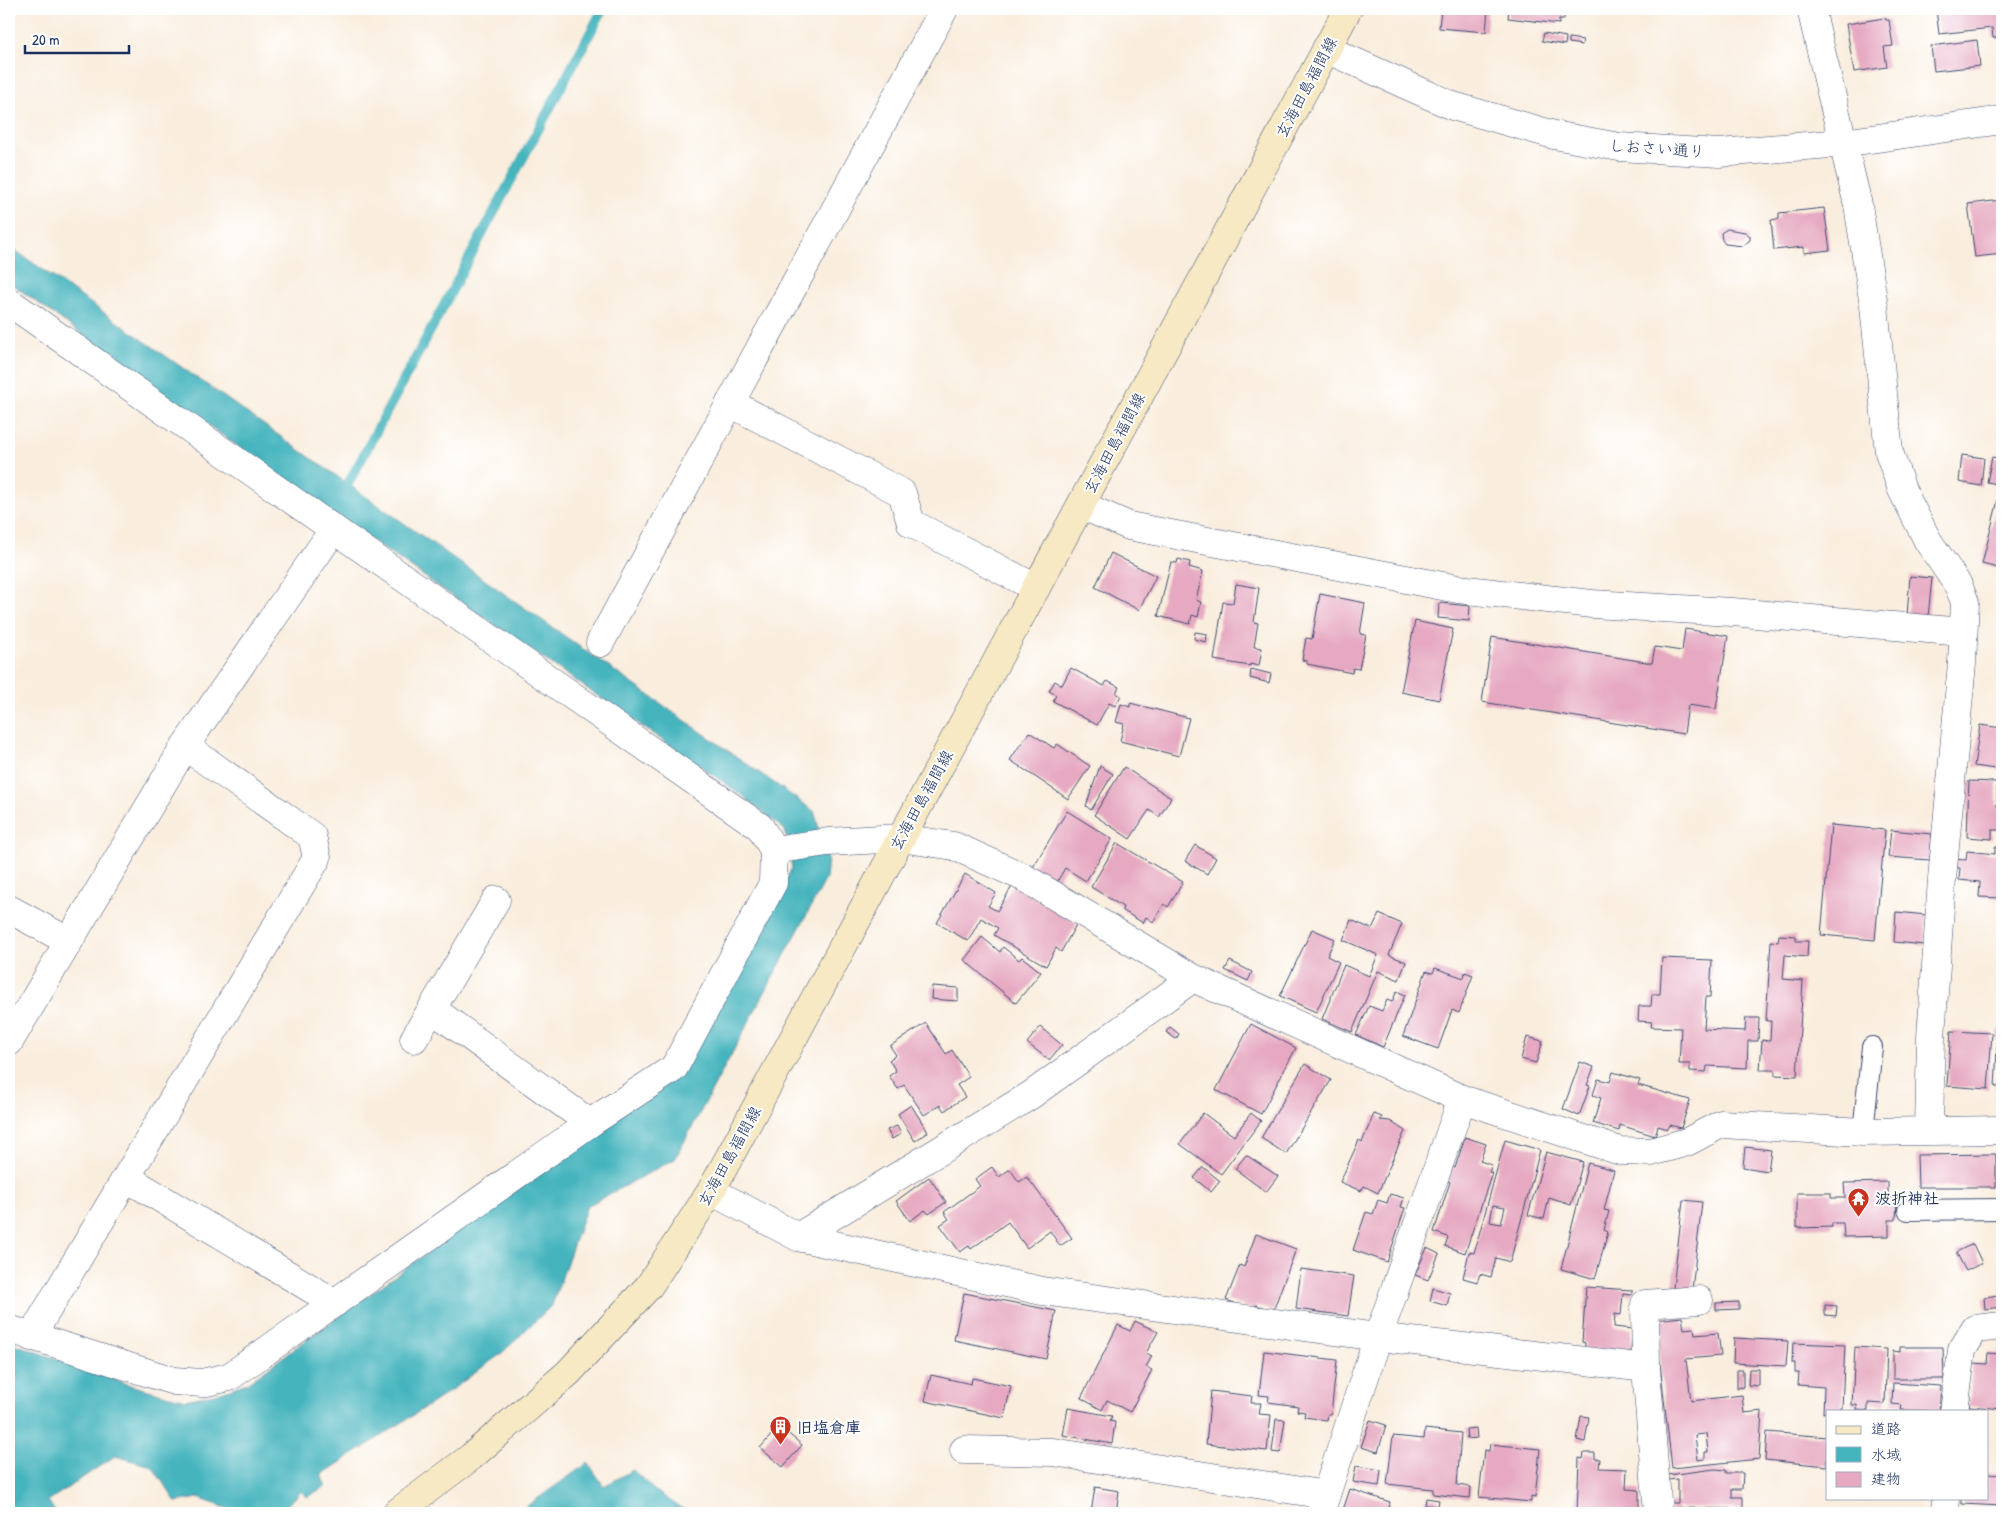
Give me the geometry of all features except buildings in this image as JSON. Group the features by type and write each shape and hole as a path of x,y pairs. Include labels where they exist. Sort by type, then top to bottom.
{"main road":[{"name":"玄海田島福間線","path":"396,1513 471,1457 568,1373 649,1286 711,1191 1348,9"}],"street":[{"path":"600,642 944,9"},
{"path":"1811,9 1858,206 1874,306 1889,452 1902,490 1928,541 1958,585 1965,602 1931,1036 1929,1130"},
{"name":"しおさい通り","path":"1326,49 1453,106 1563,137 1619,147 1719,153 1843,143 2002,120"},
{"path":"9,302 760,827 781,849"},
{"path":"730,403 902,493 911,523 1036,588"},
{"path":"1081,505 1129,526 1458,589 1592,604 1732,612 1963,632"},
{"path":"9,1042 185,746 334,529"},
{"path":"185,746 312,836 317,858 128,1178 20,1333 174,1381 202,1383 229,1377 590,1123 674,1068 773,883 781,849"},
{"path":"781,849 828,842 900,838 954,846 1023,877 1193,978 1462,1099 1620,1151 1651,1152 1687,1142 1721,1124 1863,1132 2002,1130"},
{"path":"414,1039 496,900"},
{"path":"9,909 68,941"},
{"path":"798,1237 1031,1095 1193,978"},
{"path":"432,1009 590,1123"},
{"path":"964,1450 1052,1452 1323,1504 1378,1337 1462,1099"},
{"path":"128,1178 335,1303"},
{"path":"711,1191 798,1237 1042,1291 1378,1337 1646,1368"},
{"path":"1658,1513 1646,1368 1645,1304 1699,1300"},
{"path":"1954,1410 1962,1350 1975,1329 2002,1326"},
{"path":"1945,1513 1946,1500"}],"lane":[{"path":"1863,1132 1872,1047"},
{"path":"1908,1210 2002,1208"}],"water":[{"path":"9,246 814,811 828,859 826,879 675,1159 587,1206 552,1305 502,1353 446,1394 321,1475 326,1486 307,1497 302,1491 281,1513 241,1513 198,1498 176,1502 152,1466 115,1456 48,1501 56,1513 37,1513 34,1510 30,1513 9,1513 9,1342 130,1385 185,1400 218,1393 247,1383 684,1067 792,868 785,830 742,795 310,498 9,282"},
{"path":"588,1463 604,1486 633,1470 654,1490 689,1513 517,1513"}],"waterway":[{"path":"348,484 603,9"}],"place":[{"name":"波折神社","path":"1859,1217"},
{"name":"旧塩倉庫","path":"781,1446"}]}
